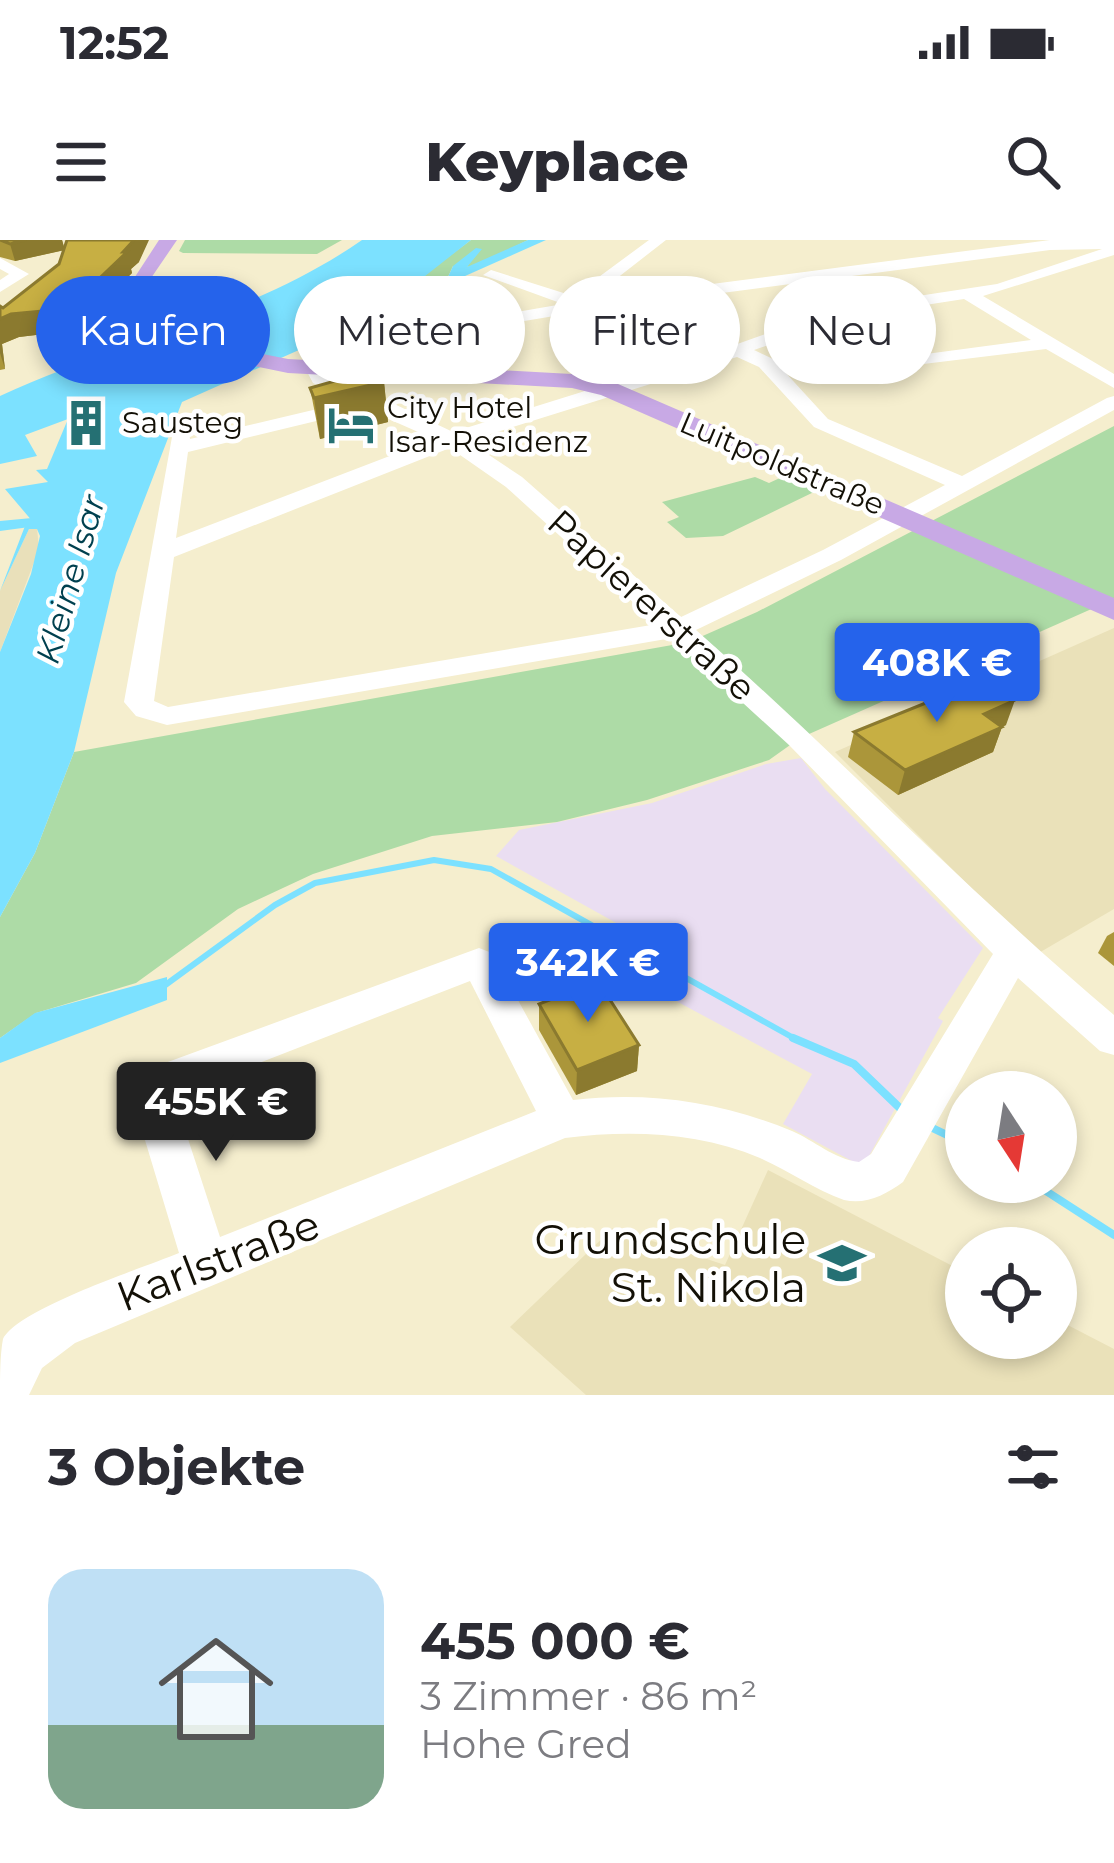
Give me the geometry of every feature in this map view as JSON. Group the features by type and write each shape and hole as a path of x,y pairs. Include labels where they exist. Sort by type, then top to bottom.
{"main road":[{"name":"Luitpoldstraße","path":"168,240 139,287 106,324 112,332 294,365"},
{"name":"Luitpoldstraße","path":"525,378 609,389 1114,610"}],"street":[{"path":"616,276 659,240"},
{"path":"740,283 1050,245 1112,250"},
{"path":"885,247 1114,382"},
{"path":"740,349 871,305 1008,287 1112,250"},
{"path":"0,263 21,274 0,287"},
{"path":"491,274 549,292"},
{"path":"936,358 1048,343"},
{"path":"740,353 766,363 821,423 962,484"},
{"name":"Papiererstraße","path":"361,384 370,403 451,439 529,494 800,738 1014,952 1114,1039"},
{"path":"160,553 451,439 625,384"},
{"path":"370,403 180,439 139,702 159,714 193,714 677,629 904,516 1114,402"},
{"name":"Karlstraße","path":"2,1395 24,1350 58,1326 562,1120 652,1115 719,1124 783,1148 843,1179 859,1183 873,1179 886,1168 1014,952"},
{"path":"206,1264 150,1087 283,1040 360,1003 479,963 562,1120"}],"shaded area":[{"path":"1114,628 1114,909 1037,954 835,752"},
{"path":"801,758 825,789 983,948 938,1018 943,1021 863,1167 783,1124 812,1074 663,994 681,959 496,856 519,830 652,803 766,764"},
{"path":"768,1170 945,1262 945,1359 1077,1359 1077,1330 1114,1349 1114,1395 586,1395 510,1327 613,1228 725,1265"}],"green space":[{"path":"185,240 342,240 317,254 183,253 179,251"},
{"path":"471,240 528,240 474,267 453,266 448,276 423,276"},
{"path":"1114,426 1114,599 800,738 769,760 647,800 557,822 432,836 313,874 238,909 136,983 36,1013 0,1038 0,917 35,853 74,752 689,642 757,612"},
{"path":"755,477 769,483 782,477 816,491 723,536 686,538 667,522 679,517 662,502"}],"sand":[{"path":"37,528 39,549 0,652 0,591 29,529"}],"water":[{"path":"362,240 471,240 425,276 302,276"},
{"path":"528,240 546,240 465,276 448,276 453,266 476,248 482,249 467,267"},
{"path":"294,280 294,352 270,363 270,292"},
{"name":"Kleine Isar","path":"36,381 222,384 182,402 116,573 74,752 35,853 0,917 0,652 31,574 40,536 37,529 29,529 0,591 25,526 33,522 5,489 48,482 36,470 47,469 68,419 25,435 37,456 0,464 0,396"},
{"path":"167,977 167,1000 0,1063 0,1038 35,1013"}],"building":[{"path":"67,240 134,240 102,276 44,276 59,264"},
{"path":"36,282 36,312 0,319 0,306"},
{"path":"324,384 375,384 314,398 310,388"},
{"path":"985,679 1015,700 984,714 1002,727 905,770 854,732"},
{"path":"598,981 639,1045 577,1070 539,1004"}],"waterway":[{"path":"0,526 32,523"},
{"path":"164,986 275,905 315,883 434,860 491,869 796,1039"},
{"path":"796,1039 854,1064 904,1112"},
{"path":"926,1125 945,1134"},
{"path":"1064,1203 1114,1235"}],"place":[{"name":"Sausteg","path":"86,423"},
{"name":"City Hotel Isar-Residenz","path":"351,425"},
{"name":"Grundschule St. Nikola","path":"842,1263"}]}
